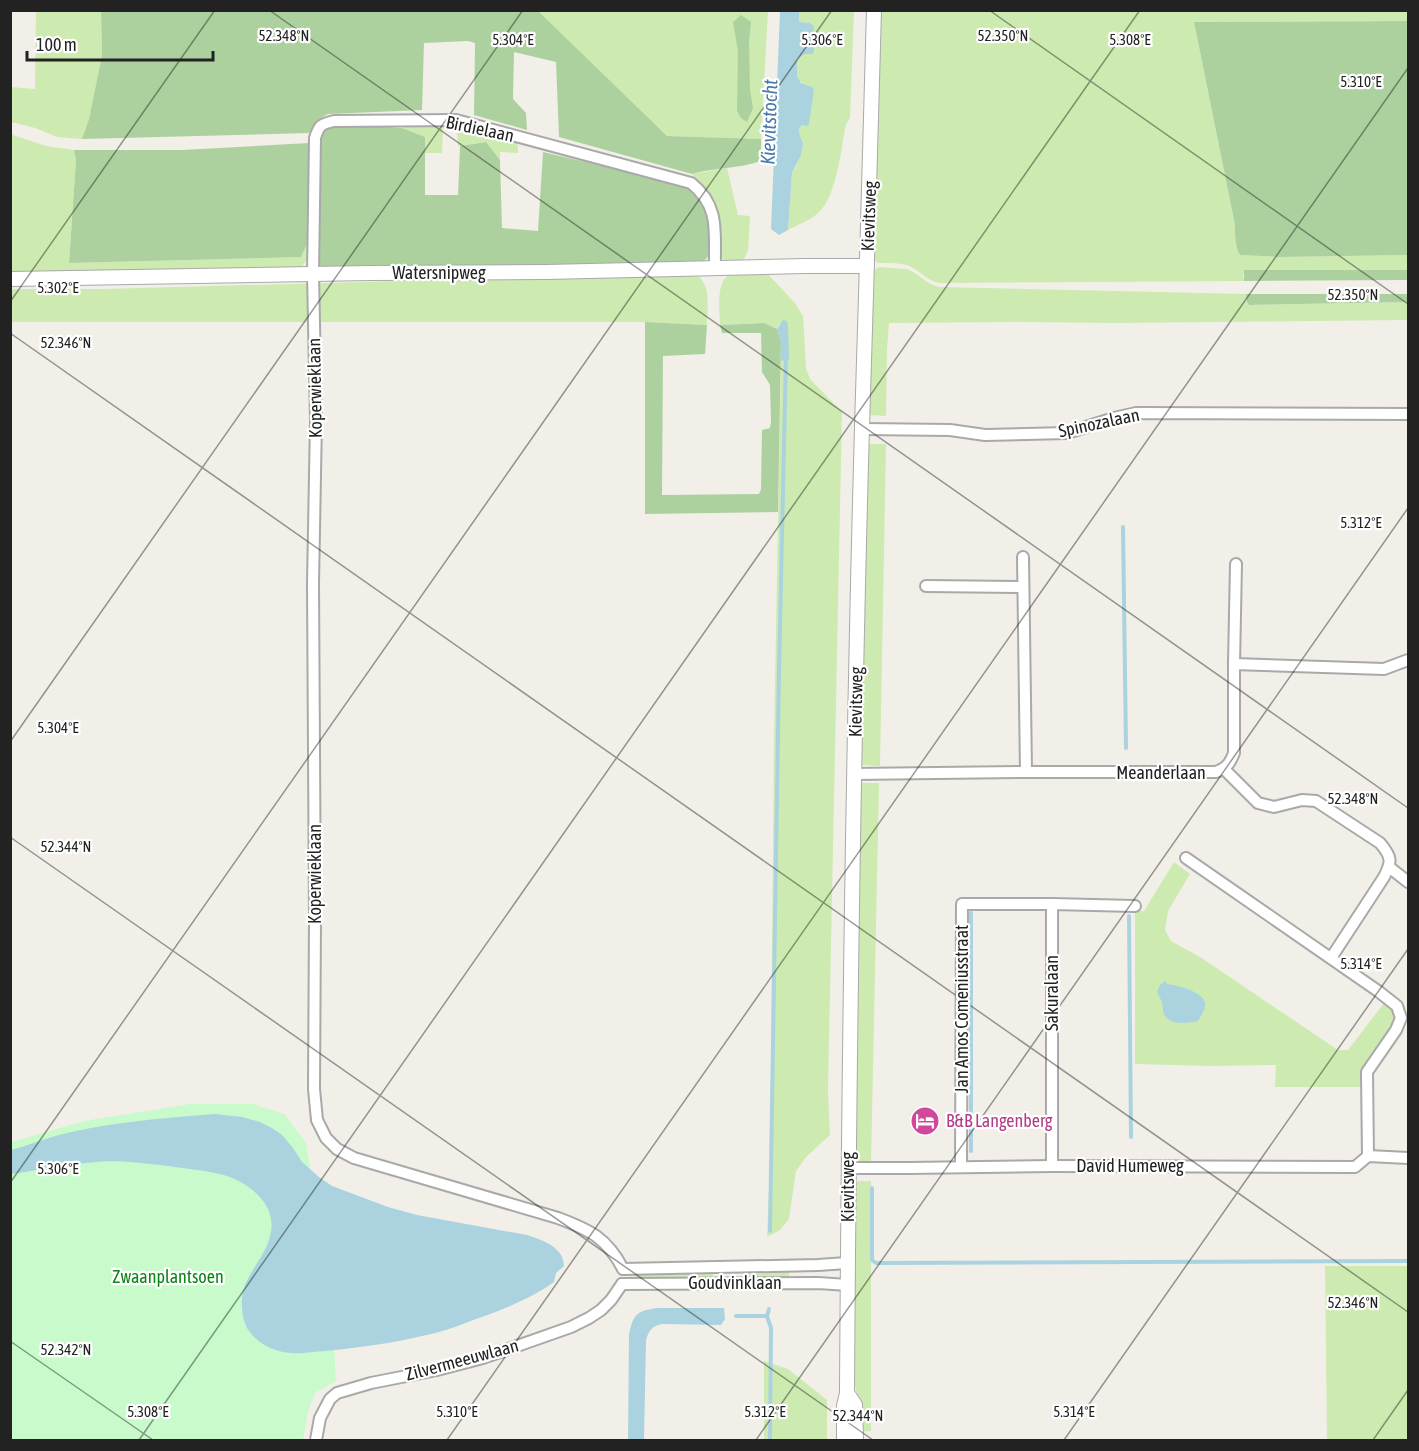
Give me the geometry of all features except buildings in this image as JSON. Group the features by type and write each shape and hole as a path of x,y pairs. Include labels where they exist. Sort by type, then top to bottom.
{"street":[{"name":"Kievitsweg","path":"844,1440 844,1406 847,1393 854,774 874,10"},
{"name":"Birdielaan","path":"313,274 315,138 318,128 324,123 334,121 456,120 691,183 701,191 709,203 714,219 715,268"},
{"name":"Watersnipweg","path":"10,279 867,266"},
{"name":"Koperwieklaan","path":"313,274 316,421 313,583 314,1089 317,1120 326,1138 337,1149 354,1158 558,1218 588,1230 616,1254 624,1269"},
{"name":"Spinozalaan","path":"862,429 950,430 985,435 1067,433 1136,413 1408,414"},
{"path":"1023,557 1026,772"},
{"name":"Meanderlaan","path":"854,774 1210,773 1224,769 1234,753 1236,564"},
{"path":"926,586 1023,587"},
{"path":"1234,664 1384,669 1408,660"},
{"path":"1224,769 1258,803 1274,807 1302,800 1316,801 1380,843 1387,851 1390,859 1384,878 1331,958"},
{"path":"1186,858 1378,991 1397,1006 1405,1018 1367,1072 1368,1156"},
{"path":"1389,867 1408,882"},
{"name":"Jan Amos Comeniusstraat","path":"961,1167 962,904 1052,904"},
{"path":"1052,904 1135,906"},
{"name":"Sakuralaan","path":"1052,904 1052,1166"},
{"name":"David Humeweg","path":"848,1168 1355,1167 1368,1156 1408,1158"},
{"name":"Goudvinklaan","path":"624,1269 848,1263"},
{"path":"622,1284 624,1269"},
{"name":"Goudvinklaan","path":"622,1284 818,1283 848,1285"},
{"name":"Zilvermeeuwlaan","path":"316,1440 321,1418 330,1399 338,1393 371,1383 483,1358 561,1331 601,1310 622,1284"},
{"name":"Kievitsweg","path":"847,1393 855,1405 856,1440"}],"green space":[{"path":"36,11 101,11 102,55 89,119 82,139 57,137 11,122 10,87 35,89"},
{"path":"101,11 538,11 667,136 761,139 761,161 692,174 559,137 556,62 514,52 513,99 526,113 527,130 474,115 475,43 468,41 424,43 422,110 328,114 317,120 309,133 82,139 89,119 102,55"},
{"path":"536,11 768,11 761,139 667,136"},
{"path":"799,11 854,11 850,118 846,124 834,185 824,207 807,221 788,230 792,173 803,143 799,128 803,125 812,87 799,80 797,59 805,54 813,54 814,51 814,26 810,23 799,22"},
{"path":"880,11 1408,11 1408,21 1194,22 1235,225 1236,245 1240,255 1280,257 1408,255 1408,270 1249,270 1243,275 1244,281 939,283 905,265 878,263 873,258"},
{"path":"741,15 751,22 750,90 753,108 747,122 737,111 738,51 733,22"},
{"path":"1408,21 1408,255 1280,257 1240,255 1236,245 1235,225 1194,22"},
{"path":"443,125 442,153 425,153 425,137 402,128 412,126"},
{"path":"343,126 402,128 425,137 425,195 458,195 460,146 486,142 500,160 502,228 538,231 543,152 688,186 702,200 709,217 707,258 702,263 321,268 317,260 320,135 327,128"},
{"path":"457,128 516,142 518,153 500,152 500,160 486,142 458,146"},
{"path":"10,134 46,146 74,150 76,160 69,263 301,257 308,242 307,259 301,269 11,274"},
{"path":"309,143 308,242 301,257 69,263 76,160 74,150 182,150"},
{"path":"727,168 738,215 750,216 748,250 744,259 733,262 726,261 717,253 717,211 711,197 692,174"},
{"path":"879,267 907,269 939,287 1246,294 1249,305 1408,302 1408,320 889,323 886,416 869,415 873,271"},
{"path":"1244,270 1408,270 1408,280 1244,281"},
{"path":"765,271 795,303 803,316 806,368 810,379 842,412 828,1091 830,1135 806,1157 796,1171 789,1219 780,1230 767,1237 770,1163 774,740 781,361 789,360 779,324 777,329 764,323 720,325 719,305 722,283 730,274"},
{"path":"692,273 699,277 706,288 707,325 645,322 11,322 11,289 103,289"},
{"path":"1246,294 1408,294 1408,302 1249,305"},
{"path":"645,322 707,325 705,354 663,356 662,495 759,494 762,430 770,428 771,421 770,385 762,372 761,333 722,333 720,325 764,323 777,329 781,341 778,512 645,514"},
{"path":"868,444 886,444 880,766 860,765"},
{"path":"860,783 879,783 871,1163 855,1163"},
{"path":"1174,862 1190,874 1168,911 1165,930 1171,941 1200,957 1338,1050 1348,1050 1384,1003 1391,1010 1394,1015 1393,1025 1365,1063 1362,1087 1275,1087 1276,1065 1135,1064 1135,911 1144,911"},
{"name":"Zwaanplantsoen","path":"190,1104 253,1104 284,1114 306,1143 332,1308 336,1381 315,1393 308,1412 303,1440 11,1440 11,1142 84,1121"},
{"path":"855,1181 871,1181 871,1431 860,1432 860,1405 853,1378"},
{"path":"1325,1266 1408,1266 1408,1440 1327,1440"},
{"path":"748,1270 789,1270 789,1280 748,1280"},
{"path":"635,1271 713,1271 713,1280 635,1280"},
{"path":"764,1361 788,1369 827,1400 827,1440 764,1440"}],"water":[{"path":"780,11 799,11 799,22 810,23 814,26 813,54 805,54 797,59 797,76 801,83 814,90 809,124 799,128 803,143 801,155 792,173 788,230 779,235 771,229"},
{"path":"783,320 787,321 788,326 789,360 781,361 781,341 777,329"},
{"path":"1165,981 1167,984 1195,992 1203,999 1205,1008 1198,1021 1176,1023 1165,1016 1162,1001 1157,992"},
{"path":"215,1114 242,1117 272,1128 282,1135 302,1162 332,1186 417,1215 533,1237 556,1249 563,1259 564,1266 556,1273 554,1282 529,1297 494,1313 446,1330 371,1345 288,1353 272,1349 260,1342 250,1332 243,1318 244,1287 263,1254 272,1225 267,1207 261,1198 246,1185 227,1176 211,1172 104,1161 11,1174 11,1150 53,1137 117,1124"},
{"path":"657,1308 724,1308 725,1319 721,1325 662,1324 651,1330 646,1341 644,1440 628,1440 629,1335 634,1318 640,1312"}],"waterway":[{"path":"770,1231 786,356"},
{"path":"1123,527 1126,748"},
{"path":"971,913 971,1151"},
{"path":"1129,916 1131,1137"},
{"path":"872,1188 872,1260 876,1263 1408,1261"},
{"path":"769,1309 767,1316 771,1328 770,1440"},
{"path":"736,1316 767,1316"}],"place":[{"name":"B&B Langenberg","path":"925,1121"}],"water label":[{"name":"Kievitstocht","path":"769,122"}]}
